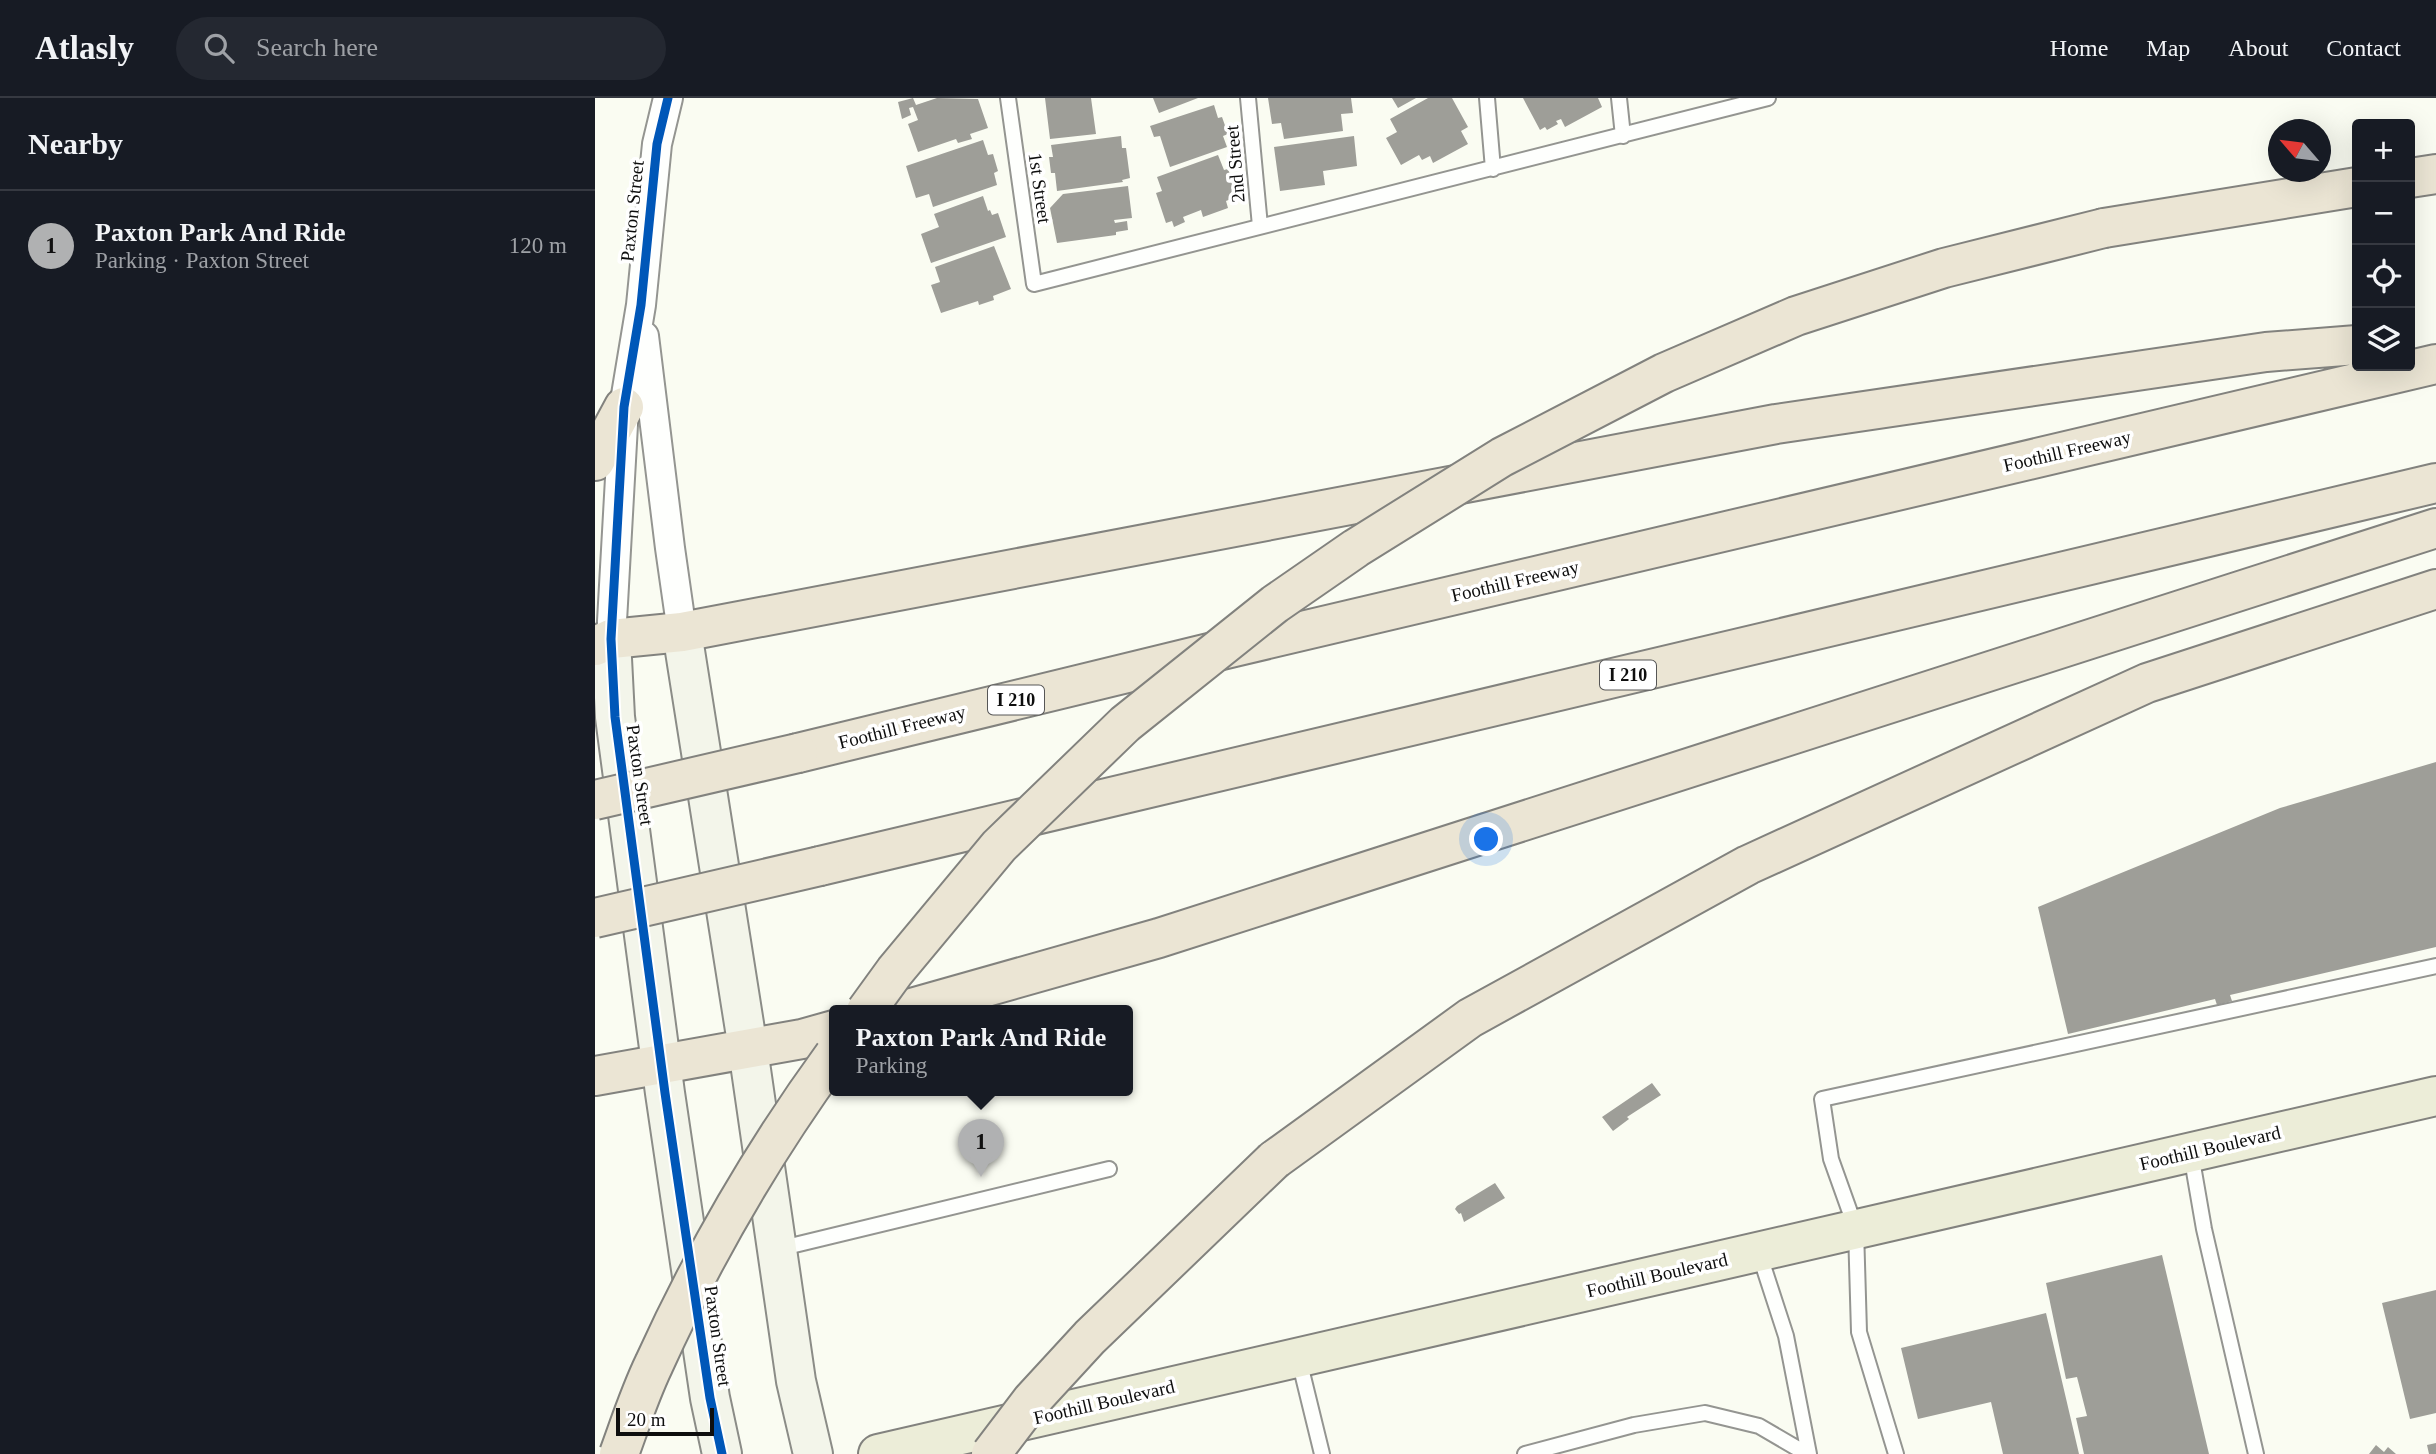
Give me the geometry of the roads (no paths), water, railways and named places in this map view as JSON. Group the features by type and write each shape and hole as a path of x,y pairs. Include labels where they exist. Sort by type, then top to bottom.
{"highway":[{"path":"2415,177 2436,174"},
{"path":"870,1005 895,971 999,846 1125,724 1275,604 1367,541 1502,457 1664,373 1796,316 1944,268 2104,228 2352,188"},
{"path":"603,643 683,632 1776,424 2266,352 2352,345"},
{"path":"2415,353 2436,356"},
{"name":"Foothill Freeway","path":"595,800 1234,646 2436,364"},
{"path":"595,461 624,407"},
{"name":"I 210","path":"595,918 2436,483"},
{"path":"922,1005 1159,938 2436,528"},
{"path":"991,1454 1032,1400 1090,1337 1274,1160 1470,1018 1748,865 2147,683 2436,589"},
{"path":"595,1076 802,1039 829,1031"},
{"path":"619,1454 653,1366 720,1234 803,1098 829,1062"}],"main road":[{"name":"Foothill Boulevard","path":"878,1454 2436,1096"}],"street":[{"name":"Paxton Street","path":"668,98 657,144 641,305 624,407 603,643 709,1398 722,1454"},
{"name":"Paxton Street","path":"641,305 668,535 748,1049 796,1381 813,1454"}],"lane":[{"name":"1st Street","path":"1008,98 1034,285 1260,226"},
{"name":"2nd Street","path":"1248,98 1260,226"},
{"path":"1487,98 1493,169"},
{"path":"1619,98 1623,136"},
{"path":"1260,226 1763,99"},
{"path":"1896,1454 1859,1332 1856,1229 1831,1159 1822,1099 2436,966"},
{"path":"2191,1152 2204,1229 2256,1454"},
{"path":"777,1250 1109,1169"},
{"path":"1758,1252 1786,1336 1808,1454"},
{"path":"1299,1357 1322,1454"},
{"path":"1525,1454 1634,1425 1705,1413 1759,1426 1808,1454"}],"place":[{"name":"Paxton Park And Ride","path":"981,1177"}]}
